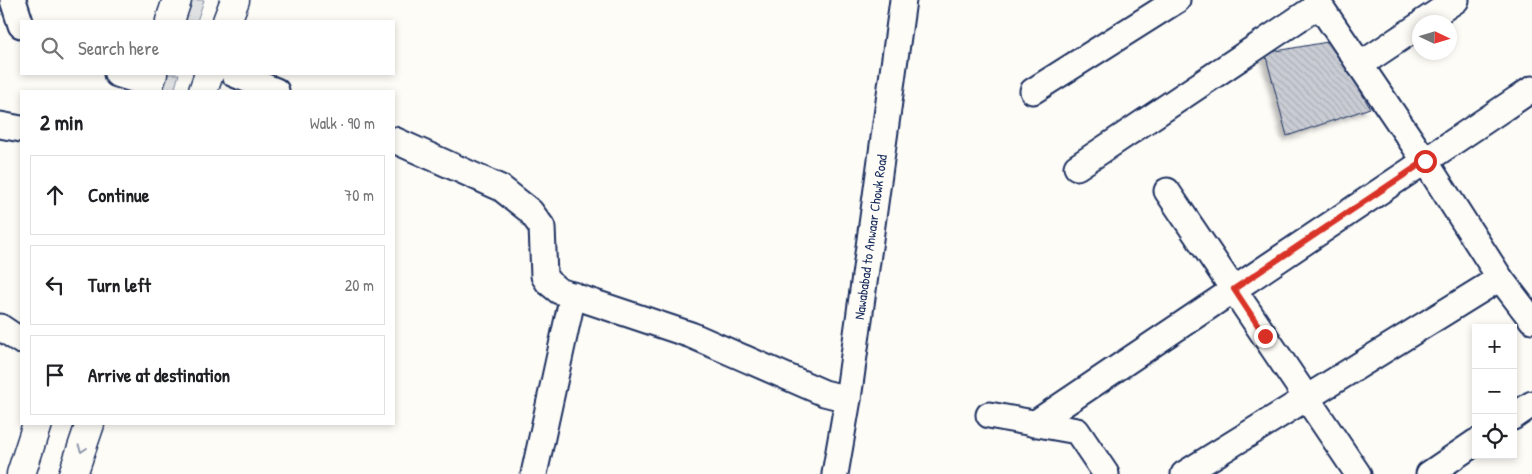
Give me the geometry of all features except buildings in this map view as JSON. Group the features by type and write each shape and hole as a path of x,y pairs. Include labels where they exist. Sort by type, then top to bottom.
{"highway":[{"path":"170,20 176,0"},
{"path":"227,20 235,0"},
{"path":"203,90 209,75"},
{"path":"21,474 37,425"},
{"path":"73,474 90,425"}],"street":[{"path":"0,5 12,0 20,22"},
{"name":"Nawababad to Anwaar Chowk Road","path":"835,474 848,399 903,0"},
{"path":"1033,91 1177,0"},
{"path":"1434,15 1456,0"},
{"path":"1077,167 1318,2 1425,161 1500,278 1532,320"},
{"path":"1360,65 1412,30"},
{"path":"121,75 150,83"},
{"path":"236,75 274,90"},
{"path":"1034,424 1532,89"},
{"path":"0,125 20,129"},
{"path":"395,140 501,188 530,211 542,227 544,276 559,291 691,335 824,393 848,399"},
{"path":"1167,191 1358,474"},
{"path":"1184,474 1500,278"},
{"path":"534,474 573,295"},
{"path":"0,327 20,340"},
{"path":"1517,414 1532,404"},
{"path":"989,415 1077,431 1106,474"},
{"path":"1429,474 1472,445"}],"shaded area":[{"path":"188,0 204,0 197,20 181,20"},
{"path":"164,75 179,75 174,90 158,90"}],"route":[{"path":"1265,336 1234,289 1425,161"}]}
